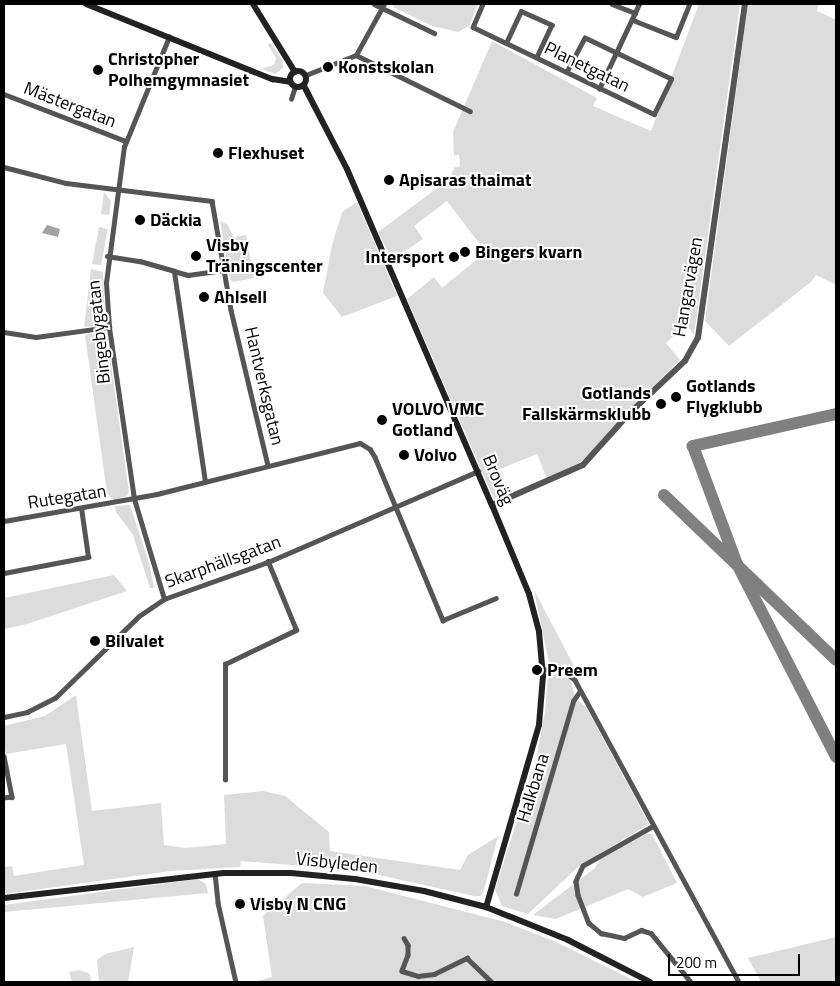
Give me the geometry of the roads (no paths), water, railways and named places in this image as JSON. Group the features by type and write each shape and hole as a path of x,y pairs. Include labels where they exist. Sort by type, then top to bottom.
{"main road":[{"path":"86,4 272,79 304,86 306,76 295,72 253,4"},
{"path":"293,85 295,72"},
{"name":"Broväg","path":"304,86 339,151 478,471 531,601 543,669 541,712 533,752 486,907"},
{"name":"Visbyleden","path":"4,898 215,873 291,873 355,879 431,892 486,907 585,947 650,982"}],"street":[{"path":"374,4 382,6 434,34"},
{"name":"Planetgatan","path":"482,4 473,27 654,114 671,79 615,55"},
{"path":"612,4 636,13"},
{"path":"599,89 639,4"},
{"path":"633,20 676,37 689,4"},
{"name":"Hangarvägen","path":"492,505 583,465 629,414 685,361 698,338 745,4"},
{"path":"306,76 356,55 382,6"},
{"path":"506,43 521,10 552,25 537,58"},
{"name":"Bingebygatan","path":"164,599 134,499 109,327 107,256 126,141 168,38"},
{"path":"567,72 585,38 615,55"},
{"path":"356,55 470,111"},
{"path":"290,99 293,85"},
{"name":"Mästergatan","path":"4,94 126,141"},
{"path":"4,167 66,183 118,188"},
{"name":"Hantverksgatan","path":"118,188 212,201 224,270 268,466"},
{"path":"107,256 140,261 188,275 224,270"},
{"path":"174,271 205,482"},
{"path":"4,332 36,337 109,327"},
{"name":"Rutegatan","path":"4,521 134,499 360,443 370,449 375,457 396,506"},
{"name":"Skarphällsgatan","path":"4,717 27,712 55,698 139,616 164,599 268,562 478,471"},
{"path":"396,506 443,620 496,598"},
{"path":"4,573 88,556 81,508"},
{"path":"225,780 224,664 296,630 268,562"},
{"path":"543,669 568,673 580,691 739,982"},
{"name":"Halkbana","path":"516,894 573,701 580,691"},
{"path":"4,756 12,797 4,798"},
{"path":"654,826 583,866 576,881 578,895 589,923 601,933 624,938 641,930 651,933 691,982"},
{"path":"215,873 218,903 236,982"},
{"path":"404,938 408,945 408,956 402,971 418,976 434,974 467,958 492,982"}],"place":[{"name":"Konstskolan","path":"328,67"},
{"name":"Christopher Polhemgymnasiet","path":"98,70"},
{"name":"Flexhuset","path":"218,153"},
{"name":"Apisaras thaimat","path":"389,180"},
{"name":"Däckia","path":"140,220"},
{"name":"Bingers kvarn","path":"465,252"},
{"name":"Visby Träningscenter","path":"196,256"},
{"name":"Intersport","path":"454,257"},
{"name":"Ahlsell","path":"204,297"},
{"name":"Gotlands Flygklubb","path":"676,397"},
{"name":"Gotlands Fallskärmsklubb","path":"661,404"},
{"name":"VOLVO VMC Gotland","path":"382,420"},
{"name":"Volvo","path":"404,455"},
{"name":"Bilvalet","path":"95,641"},
{"name":"Preem","path":"537,670"},
{"name":"Visby N CNG","path":"240,904"}]}
